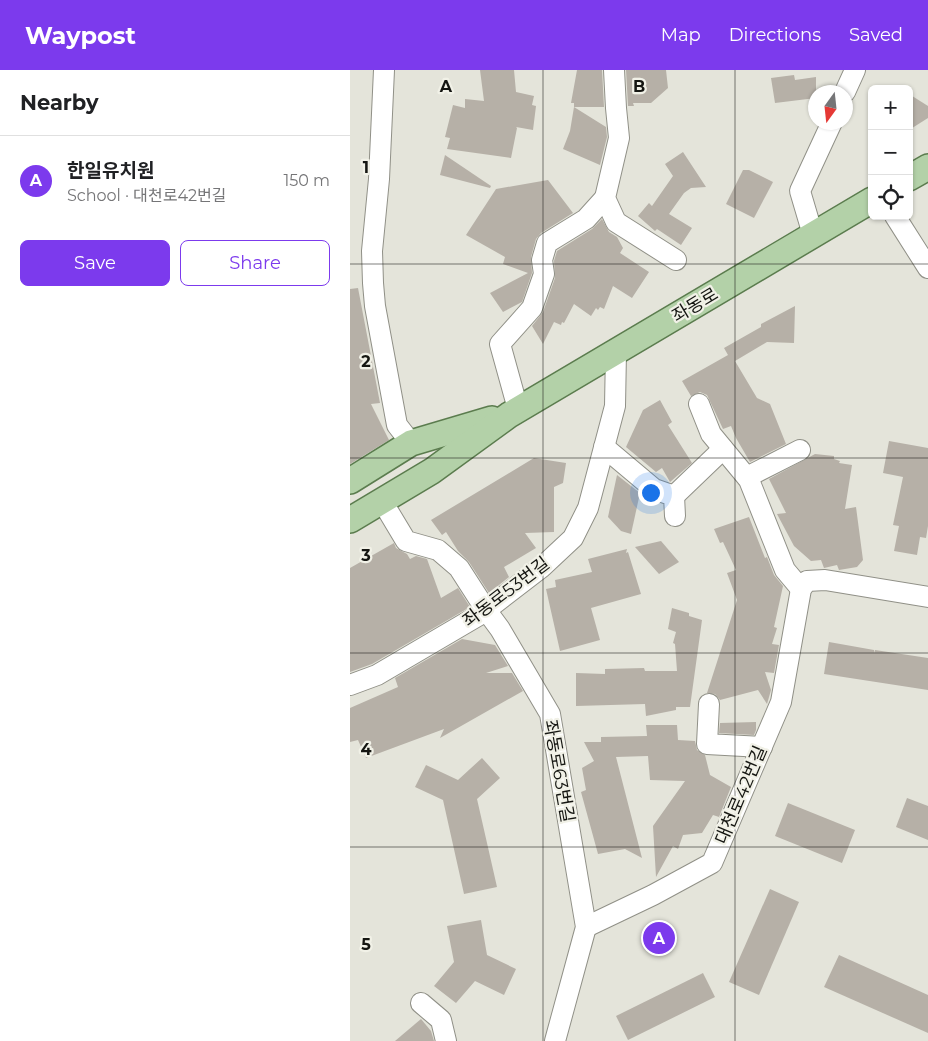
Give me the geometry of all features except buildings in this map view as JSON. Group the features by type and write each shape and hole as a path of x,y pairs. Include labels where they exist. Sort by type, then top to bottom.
{"main road":[{"path":"913,176 928,167"},
{"name":"좌동로","path":"350,520 432,471 514,412 868,202"},
{"name":"좌동로","path":"350,481 410,443 514,412"}],"street":[{"path":"384,70 372,252 373,283 375,306 397,425 410,443"},
{"path":"514,412 500,344 532,308 544,274 542,260 547,243 586,219 606,198 619,138 614,70"},
{"path":"813,235 800,191 828,130"},
{"path":"606,198 616,222 676,260"},
{"path":"898,220 928,268"},
{"name":"좌동로53번길","path":"350,686 377,675 486,610 542,567 573,538 588,508 615,406 616,352"},
{"path":"699,404 711,434 749,480 784,570 801,589 808,581 825,580 928,597"},
{"path":"604,447 654,489 674,496"},
{"path":"675,516 674,496 723,449"},
{"path":"747,477 800,450"},
{"name":"좌동로63번길","path":"382,501 406,542 438,550 459,568 500,629 550,714 586,927 555,1041"},
{"name":"대천로42번길","path":"586,927 712,864 781,702 801,589"},
{"path":"708,704 707,744 762,747"},
{"path":"421,1003 441,1020 446,1041"}],"place":[{"name":"한일유치원","path":"659,938"}]}
